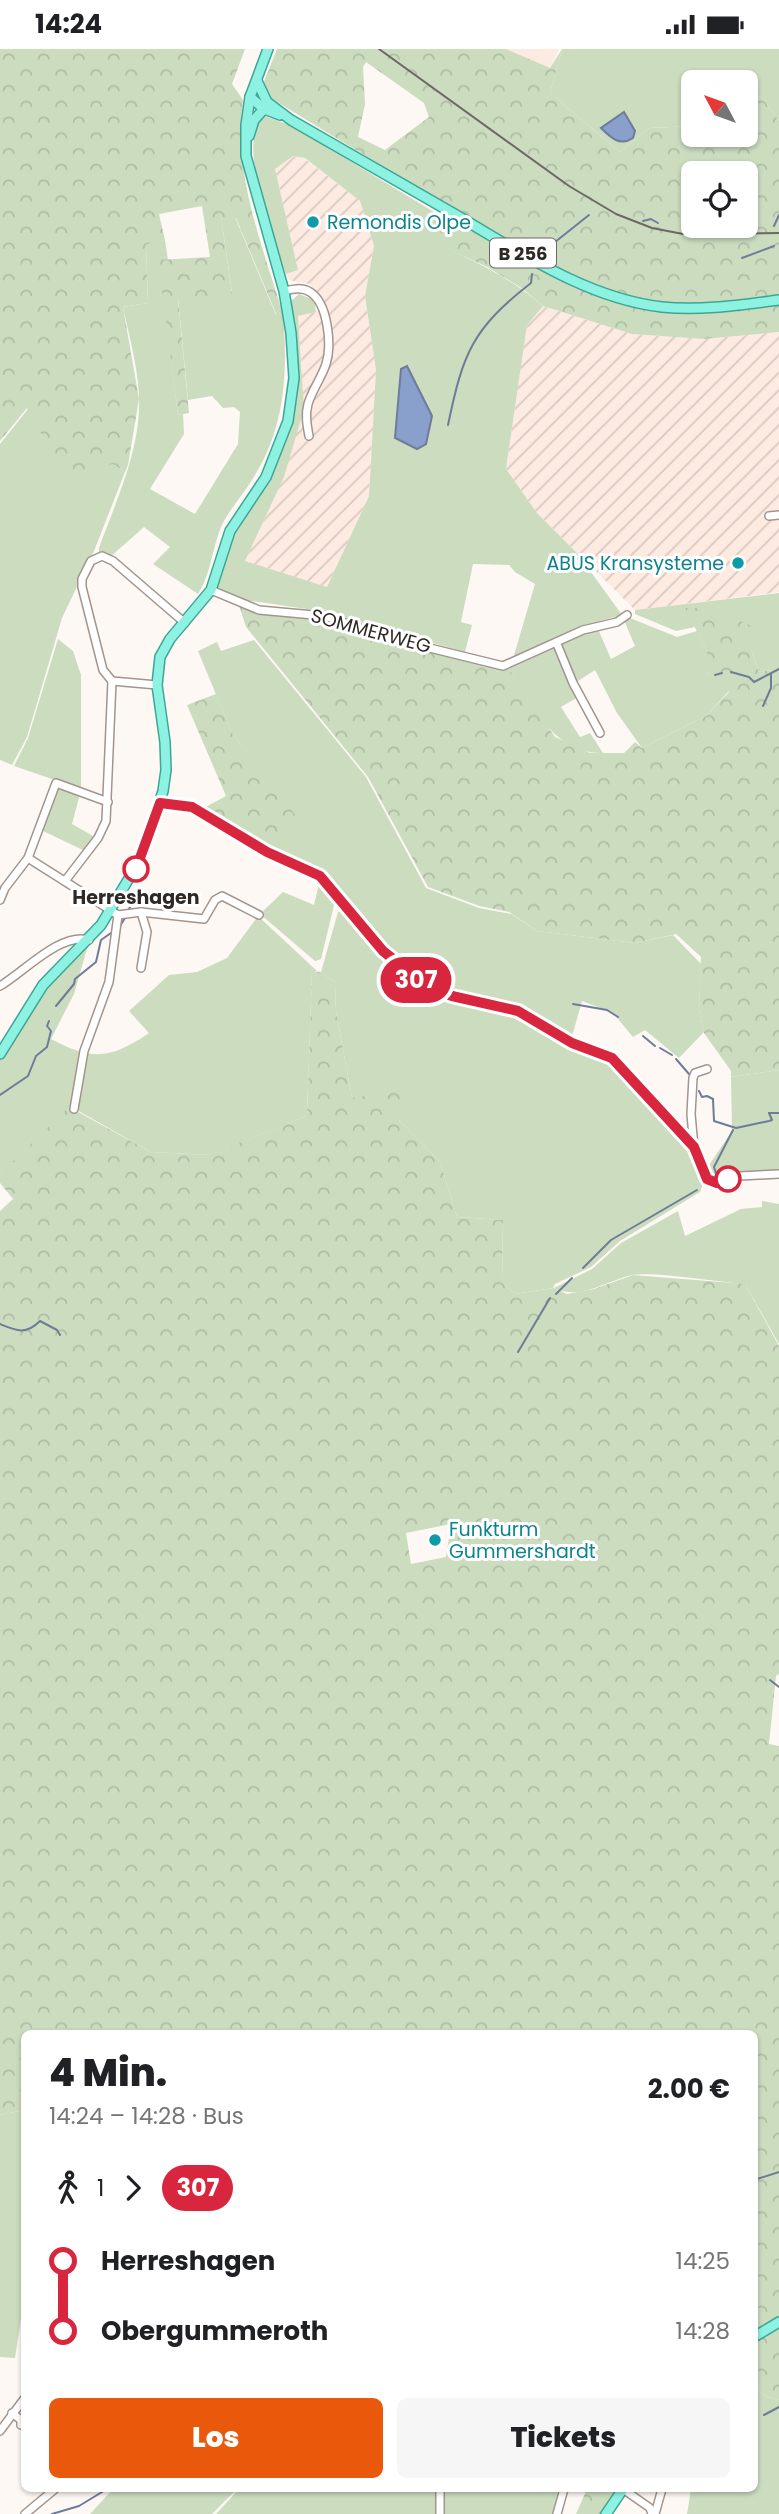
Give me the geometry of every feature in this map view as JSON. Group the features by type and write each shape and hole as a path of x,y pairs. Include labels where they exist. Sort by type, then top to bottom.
{"main road":[{"path":"0,1053 43,985 114,913 142,856 160,803 166,757 157,685 160,657 211,590 230,531 266,477 288,421 294,358 284,291 250,175 246,144 250,97 268,49"},
{"path":"246,144 254,120 266,106 257,87 258,73"},
{"name":"B 256","path":"250,97 498,240 563,275 600,291 661,307 720,308 779,300"},
{"path":"758,2335 779,2322"},
{"path":"606,2514 621,2492"}],"street":[{"path":"284,291 300,288 312,293 320,302 326,325 329,347 327,362 308,403 309,436"},
{"path":"769,516 779,515"},
{"path":"65,881 98,838 106,821 108,802 112,681 103,670 82,587 82,579 91,561 102,556 113,561 185,623"},
{"name":"SOMMERWEG","path":"211,590 259,610 325,616 385,637 491,665 512,665 556,644"},
{"path":"600,733 556,644 583,630 617,622 628,615"},
{"path":"112,681 157,685"},
{"path":"0,900 5,888 29,857 56,783 108,802"},
{"path":"160,803 192,807 255,846 320,876 392,961 429,988 518,1011 572,1043 612,1058 694,1147"},
{"path":"29,857 114,913 141,912 204,919 215,900 222,896 259,915"},
{"path":"141,912 147,932 141,968"},
{"path":"74,1109 84,1051 109,982 114,913"},
{"path":"0,986 30,961 47,952 80,938 89,940"},
{"path":"707,1069 695,1073 693,1077 694,1147 703,1173 711,1182 740,1176 779,1174"},
{"path":"0,2431 21,2402"},
{"path":"12,2413 21,2420 21,2425"},
{"path":"25,2514 51,2492"},
{"path":"440,2492 440,2514"},
{"path":"557,2514 563,2492"},
{"path":"627,2492 654,2514"},
{"path":"654,2514 661,2492"}],"shaded area":[{"path":"506,49 559,49 550,68"},
{"name":"Remondis Olpe","path":"293,156 304,158 360,201 374,246 365,296 376,370 369,496 327,587 245,561 284,477 302,369 298,316 316,312 326,305 310,284 289,280 286,274 298,270 275,169"},
{"path":"543,306 632,334 704,339 779,332 779,592 635,610 537,513 506,469 527,325"}],"green space":[{"path":"0,49 245,49 232,84 243,100 242,156 251,209 283,315 277,316 236,218 221,217 232,293 178,299 189,413 178,415 158,260 210,257 202,206 159,214 165,240 146,244 148,303 123,307 139,399 128,465 125,472 112,464 71,488 27,408 0,441"},
{"path":"277,49 506,49 550,68 562,49 550,93 620,152 649,128 681,127 681,147 758,147 758,96 762,97 779,121 779,332 704,339 632,334 543,306 523,289 487,267 435,243 448,206 264,94 261,89","holes":["366,62 424,103 429,117 385,150 358,137 365,104 363,67"]},
{"path":"562,49 779,49 779,121 762,97 758,96 758,70 681,70 681,127 649,128 620,152 550,93"},
{"path":"264,116 290,125 444,218 436,243 478,263 543,306 527,325 506,469 537,513 578,554 622,615 580,626 512,662 535,584 515,572 509,565 473,564 461,622 472,625 465,652 320,611 238,599 216,589 235,531 264,487 286,441 297,374 291,301 299,294 314,300 316,312 298,316 304,409 284,477 245,561 327,587 369,496 376,370 365,296 374,246 360,201 305,158 293,156 275,169 298,270 286,274 266,216 255,169 253,147 256,129"},
{"path":"221,217 235,217 276,315 283,315 284,378 273,437 255,475 221,528 207,576 198,594 153,564 170,547 144,527 109,558 99,552 99,548 126,474 136,436 139,416 138,386 123,307 148,303 146,243 165,240 168,260 159,260 178,415 183,414 184,434 150,489 195,514 238,444 240,412 234,407 223,408 212,396 188,400 178,298 232,292"},
{"path":"28,409 71,487 112,464 125,472 94,551 62,618 27,737 12,765 0,760 0,444"},
{"path":"779,593 779,669 759,672 751,649 686,608 695,627 676,631 635,614 635,610"},
{"path":"239,605 315,615 449,652 484,666 509,669 555,737 590,753 624,753 635,742 642,748 706,716 729,692 707,672 707,651 685,608 709,608 754,627 751,649 759,672 779,669 779,1070 731,1077 731,1071 704,1033 699,1010 701,957 676,934 635,943 537,931 509,912 479,906 428,887 368,777 246,627"},
{"path":"630,618 677,637 697,631 707,651 707,672 729,691 706,716 642,748 617,713 595,670 575,683 560,645 585,632 598,629 611,659 635,646 624,620"},
{"path":"58,639 73,651 81,675 81,789 14,766 28,738"},
{"path":"254,640 366,777 426,888 479,908 511,914 537,931 635,943 673,935 701,964 699,1010 704,1032 679,1058 645,1030 633,1037 613,1013 582,1001 571,1040 519,1009 447,993 428,984 385,950 321,874 263,847 295,816 232,733 198,651 217,642 221,651"},
{"path":"555,648 578,697 561,707 580,737 590,733 603,753 586,751 558,736 536,712 509,669"},
{"path":"216,694 232,733 296,816 263,847 202,809 226,796 187,705"},
{"path":"58,786 80,794 72,824 95,837 85,851 43,831"},
{"path":"320,879 335,901 321,959 315,961 260,914 283,892 314,905"},
{"path":"344,911 401,973 430,992 502,1008 567,1043 605,1057 691,1146 703,1184 700,1192 620,1241 591,1267 555,1284 553,1288 515,1294 502,1282 503,1220 457,1217 440,1162 399,1120 352,1098 336,1011 335,983 321,972 338,912"},
{"path":"258,916 317,971 312,971 307,1116 210,1155 151,1152 75,1109 0,1174 0,1058 45,988 88,945 74,994 51,1039 78,1051 101,1054 123,1048 149,1033 129,1011 169,975 197,972 227,958"},
{"path":"312,971 321,972 335,983 336,1011 352,1098 401,1091 399,1120 440,1162 457,1217 503,1220 502,1282 515,1294 554,1288 567,1294 594,1289 633,1275 745,1284 779,1346 779,1674 776,1676 769,1744 779,1746 779,2400 765,2396 758,2390 758,2030 21,2030 21,2111 0,2115 0,1211 13,1199 0,1183 0,1174 69,1107 151,1152 209,1155 307,1116","holes":["451,1524 446,1557 411,1564 406,1533"]},
{"path":"779,1070 779,1171 737,1173 718,1180 710,1178 705,1171 732,1131 731,1077"},
{"path":"762,1201 779,1204 779,1344 745,1284 642,1274 583,1291 554,1288 592,1269 621,1243 678,1211 685,1236 741,1209 762,1207"},
{"path":"21,2111 21,2319 15,2358 0,2357 0,2115"},
{"path":"758,2390 765,2396 779,2400 779,2514 687,2514 691,2492 758,2492"},
{"path":"110,2492 234,2492 212,2514 90,2514"},
{"path":"236,2492 438,2492 439,2514 216,2514"},
{"path":"441,2492 562,2492 556,2514 441,2514"},
{"path":"586,2492 617,2492 601,2514 576,2514"}],"water":[{"path":"624,112 635,131 633,138 620,141 601,128"},
{"path":"407,366 432,416 426,444 417,449 395,438 401,369"}],"waterway":[{"path":"545,250 589,215"},
{"path":"774,226 779,215"},
{"path":"643,221 651,219 658,223"},
{"path":"742,258 774,246"},
{"path":"448,425 459,379 473,344 495,314 531,283 532,274"},
{"path":"731,672 749,677 754,682 779,669"},
{"path":"715,675 722,673"},
{"path":"763,706 771,688 771,675"},
{"path":"128,911 140,888"},
{"path":"120,926 125,918"},
{"path":"56,1006 75,979 96,962 101,940 111,933"},
{"path":"573,1004 607,1010 618,1017"},
{"path":"0,1095 28,1076 36,1056 47,1047 51,1031 47,1026 49,1021"},
{"path":"643,1036 655,1046"},
{"path":"660,1048 672,1055"},
{"path":"676,1059 689,1074"},
{"path":"699,1091 702,1097 713,1099 714,1121 736,1128 772,1120 769,1113 779,1113"},
{"path":"710,1176 716,1173 714,1167 733,1130"},
{"path":"583,1268 611,1240 697,1190"},
{"path":"556,1294 572,1278"},
{"path":"518,1352 550,1298"},
{"path":"0,1324 26,1330 40,1321 57,1330 60,1335"},
{"path":"770,1680 779,1687"},
{"path":"758,2179 779,2172"},
{"path":"764,2415 779,2407"},
{"path":"52,2514 79,2506 102,2492"}],"railway":[{"path":"379,49 569,186 616,214 652,228 683,234 779,233"}],"bus line":[{"name":"307","path":"136,869 160,803 184,804 204,813 243,839 320,876 392,961 429,988 518,1011 572,1043 612,1058 694,1147 707,1179 717,1183 728,1179"}],"place":[{"name":"Remondis Olpe","path":"313,222"},
{"name":"ABUS Kransysteme","path":"738,563"},
{"name":"Herreshagen","path":"136,869"},
{"name":"Funkturm Gummershardt","path":"435,1540"}]}
